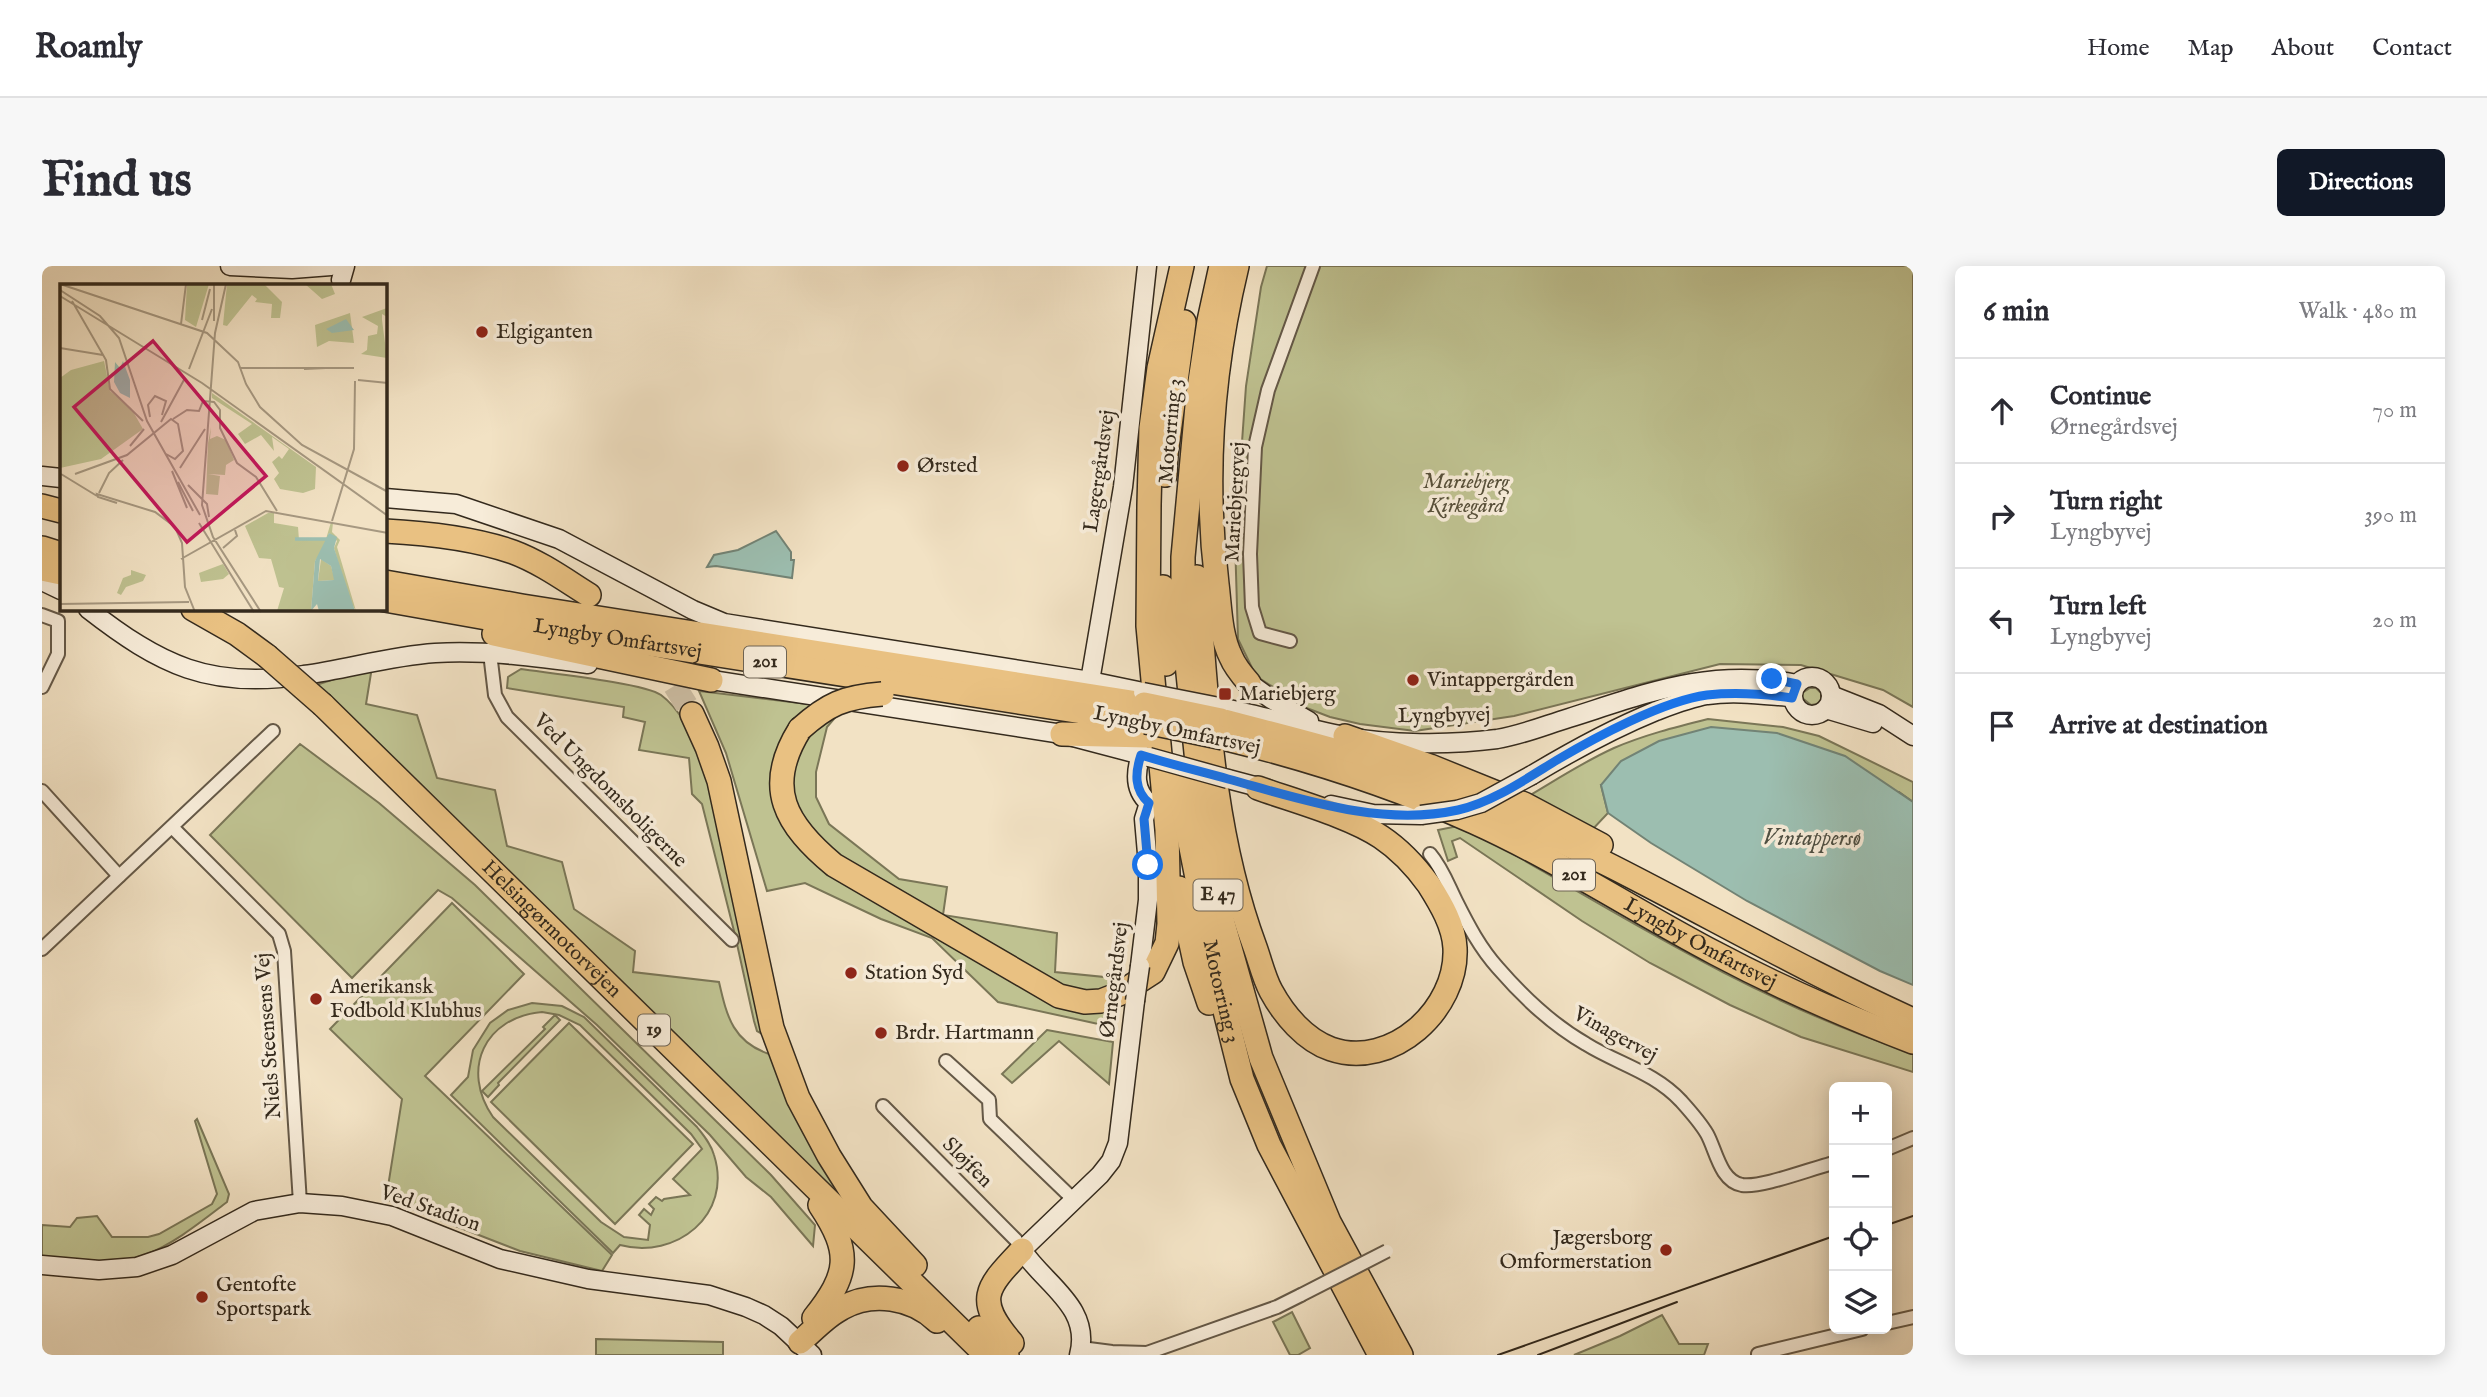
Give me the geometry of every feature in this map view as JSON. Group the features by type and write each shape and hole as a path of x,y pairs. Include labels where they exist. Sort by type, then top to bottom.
{"highway":[{"path":"1171,266 1151,428 1148,626 1167,830 1195,962 1230,1060 1242,1079"},
{"path":"1159,368 1182,266"},
{"name":"Motorring 3","path":"1196,266 1180,340 1166,455 1163,600 1177,787 1217,979 1242,1079 1269,1145 1380,1355"},
{"name":"Motorring 3","path":"1221,266 1209,321 1198,395 1183,557 1183,624 1200,792 1223,923 1261,1058 1329,1222 1401,1355"},
{"path":"1237,266 1221,345 1213,410 1210,484 1214,560 1222,630 1231,659 1249,683"},
{"path":"1189,495 1217,797 1239,905 1271,991 1292,1021 1311,1039 1332,1049 1353,1053 1374,1051 1412,1034 1433,1015 1446,994 1453,971 1455,948 1451,929 1425,864 1402,855 1381,837 1366,829 1258,788"},
{"path":"42,505 60,505"},
{"path":"42,505 60,511"},
{"path":"387,522 421,527 442,536"},
{"path":"387,531 442,536 513,552 589,595"},
{"path":"42,533 60,537"},
{"path":"42,548 60,554"},
{"path":"42,569 60,573"},
{"name":"Lyngby Omfartsvej","path":"387,582 522,606 1145,728"},
{"name":"Lyngby Omfartsvej","path":"387,600 1145,728 1222,729 1344,753 1507,816 1592,856 1841,988 1913,1020"},
{"path":"522,606 592,607 672,619 724,623"},
{"name":"Helsingørmotorvejen","path":"196,611 237,634 267,656 323,705 986,1355"},
{"path":"383,611 711,680"},
{"name":"201","path":"1145,728 882,694 839,700 818,712 800,729 787,750 781,784 786,807 796,828 808,844 834,865 1059,996 1085,1002 1101,1001 1119,994 1153,972 1164,950 1170,924 1167,830"},
{"path":"692,714 719,781 772,1028 798,1098 829,1156 861,1207 907,1257 1007,1355"},
{"path":"1062,734 1145,728"},
{"name":"Lyngby Omfartsvej","path":"1222,729 1401,792 1476,823 1777,985 1913,1042"},
{"path":"1336,734 1430,766 1524,804 1685,889 1841,988"},
{"path":"794,1168 829,1219 842,1253 838,1285 811,1322 806,1349"},
{"path":"1022,1250 994,1279 988,1299 996,1324 1022,1355"},
{"path":"806,1349 842,1308 876,1297 912,1304 933,1317 972,1355"}],"street":[{"path":"230,266 333,269"},
{"name":"Lagergårdsvej","path":"1090,681 1124,487 1147,266"},
{"name":"Mariebjergvej","path":"1290,641 1260,633 1252,607 1250,554 1255,447 1268,390 1313,266"},
{"path":"42,475 60,478"},
{"name":"Lyngbyvej","path":"387,498 456,504 559,539 693,610 724,623 1090,681 1145,728 1228,779 1373,814 1421,815 1457,810 1481,803 1607,732 1671,705 1705,695 1795,691"},
{"path":"42,581 60,590"},
{"path":"91,611 150,653 184,669 214,677 275,679 304,676 390,658 437,653 490,653 711,680 1062,734"},
{"path":"42,615 58,621 58,654 42,687"},
{"path":"1096,650 1106,671 1145,728"},
{"name":"Ved Ungdomsboligerne","path":"490,653 495,695 507,717 732,940"},
{"name":"Lyngbyvej","path":"1145,728 1336,734 1432,744 1499,739 1683,683 1721,678 1772,679 1795,691"},
{"path":"1806,678 1818,678 1827,684 1828,702 1815,715 1802,713 1797,709 1795,691 1806,678"},
{"path":"1249,683 1271,699 1336,734"},
{"path":"1828,702 1913,737"},
{"name":"Ørnegårdsvej","path":"1022,1250 1111,1161 1118,1143 1148,890 1144,819 1149,803 1138,788 1137,773 1145,728"},
{"path":"42,948 273,731"},
{"path":"42,791 119,876"},
{"name":"Niels Steensens Vej","path":"173,827 279,934 284,951 300,1203"},
{"name":"Vinagervej","path":"1425,864 1440,868 1476,940 1515,988 1560,1028 1587,1045 1656,1079 1675,1094 1708,1136 1721,1167 1732,1182 1742,1185 1762,1183 1829,1164"},
{"path":"946,1061 989,1100 989,1119 1074,1200"},
{"name":"Sløjfen","path":"883,1106 1016,1240 1022,1250"},
{"path":"1892,1147 1913,1138"},
{"name":"Ved Stadion","path":"42,1265 118,1270 145,1265 172,1255 254,1211 300,1203 342,1206 392,1216 500,1259 588,1279 709,1295 764,1315 806,1349"},
{"path":"1022,1250 1072,1307 1081,1330 1080,1351 1147,1353 1277,1307 1387,1251"},
{"path":"1892,1322 1913,1317"},
{"path":"1759,1354 1792,1350 1845,1334"}],"green space":[{"name":"Mariebjerg Kirkegård","path":"1267,266 1913,266 1913,707 1883,690 1801,665 1720,664 1514,716 1415,731 1330,717 1304,707 1256,676 1238,639 1235,540 1246,386 1261,287"},
{"path":"372,667 366,704 417,715 437,778 495,790 507,846 562,862 574,909 635,951 633,972 719,982 734,1027 748,1043 772,1055 867,1228 316,685"},
{"path":"521,669 636,686 661,695 677,711 701,758 710,786 767,1037 757,1031 754,1021 702,804 692,794 689,758 639,750 645,722 623,717 624,707 507,688 508,677"},
{"path":"1816,688 1821,693 1821,700 1817,704 1811,705 1801,697 1802,693"},
{"path":"699,691 816,705 797,722 782,818 1019,981 1116,1006 1112,1027 998,1002 932,938 881,919 805,883 767,891 726,753"},
{"path":"839,713 827,727 816,772 816,797 829,824 899,879 947,887 943,915 1057,933 1055,972 1124,979 1123,989 1077,995 833,854 800,824 788,770 804,736"},
{"path":"1708,719 1783,727 1819,736 1913,782 1913,802 1899,792 1601,785 1608,813 1591,831 1527,797 1614,748 1648,735"},
{"path":"300,744 379,803 475,885 771,1175 815,1225 813,1246 771,1197 746,1177 710,1135 597,1025 452,898 438,890 352,978 210,835"},
{"path":"1458,826 1477,833 1689,955 1744,983 1855,1033 1913,1053 1913,1072 1801,1037 1730,1005 1650,963 1582,921 1460,838 1452,841 1457,857 1448,861 1438,830"},
{"path":"452,903 524,974 425,1076 612,1255 602,1271 520,1251 386,1199 402,1099 330,1029"},
{"path":"532,1003 562,1006 584,1017 697,1127 713,1151 718,1177 715,1196 707,1214 695,1228 679,1239 661,1246 641,1248 620,1245 613,1253 451,1095 468,1077 473,1050 490,1023 508,1010","holes":["542,1012 559,1015 580,1025 691,1134 702,1149 673,1179 690,1195 662,1201 656,1197 649,1204 654,1209 651,1215 644,1209 639,1215 650,1225 648,1240 624,1237 601,1222 493,1117 483,1099 479,1064 484,1048 493,1035 522,1016"]},
{"path":"555,1015 560,1020 498,1083 488,1097 482,1091 545,1029 543,1027"},
{"path":"569,1023 693,1144 615,1224 491,1102"},
{"path":"1047,1030 1113,1042 1109,1084 1059,1041 1012,1083 1002,1074"},
{"path":"197,1119 229,1194 227,1202 177,1238 145,1255 107,1261 42,1257 42,1225 70,1227 77,1218 97,1216 112,1237 148,1237 159,1234 212,1204 217,1194 195,1121"},
{"path":"1292,1312 1310,1348 1298,1355 1290,1355 1273,1322"},
{"path":"1662,1315 1679,1344 1708,1344 1704,1355 1574,1355 1620,1336"},
{"path":"596,1339 723,1342 723,1355 596,1355"}],"water":[{"path":"776,531 791,552 791,560 794,560 792,578 716,566 707,567 714,555 738,550"},
{"name":"Vintappersø","path":"1711,727 1777,733 1845,756 1913,802 1913,985 1880,971 1747,901 1651,843 1608,813 1601,785 1621,761 1659,741"}],"tunnel":[{"path":"655,658 692,714"}],"tram line":[{"path":"1892,1223 1913,1216"},
{"path":"1498,1355 1829,1238"},
{"path":"1538,1355 1677,1302"}],"place":[{"name":"Elgiganten","path":"482,332"},
{"name":"Ørsted","path":"903,466"},
{"name":"Vintappergården","path":"1413,680"},
{"name":"Mariebjerg","path":"1225,694"},
{"name":"Station Syd","path":"851,973"},
{"name":"Amerikansk Fodbold Klubhus","path":"316,999"},
{"name":"Brdr. Hartmann","path":"881,1033"},
{"name":"Jægersborg Omformerstation","path":"1666,1250"},
{"name":"Gentofte Sportspark","path":"202,1297"}],"route":[{"path":"1148,865 1144,819 1149,803 1141,794 1137,781 1141,755 1336,807 1373,814 1421,815 1457,810 1481,803 1585,743 1671,705 1705,695 1764,694 1792,698 1797,684 1772,679"}]}
